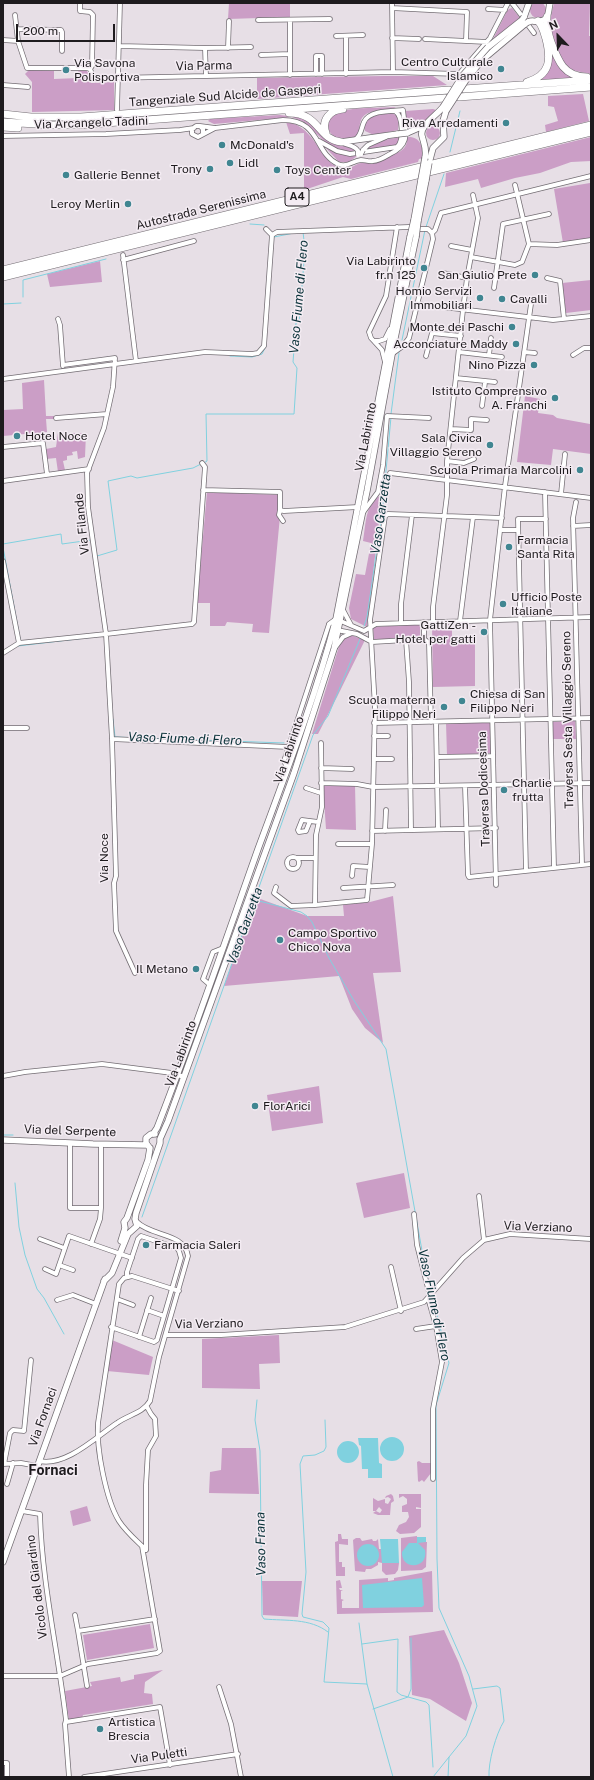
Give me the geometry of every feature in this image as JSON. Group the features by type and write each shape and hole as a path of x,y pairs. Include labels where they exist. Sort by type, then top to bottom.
{"highway":[{"path":"547,17 546,26 560,64 571,74 591,77"},
{"path":"499,86 538,78 545,70 550,58 544,33 527,20"},
{"path":"464,89 591,80"},
{"path":"459,97 591,87"},
{"name":"Tangenziale Sud Alcide de Gasperi","path":"3,114 31,117 81,117 449,90"},
{"name":"Tangenziale Sud Alcide de Gasperi","path":"3,122 78,125 444,98"},
{"path":"328,137 324,124 326,118 331,113 339,109 353,108 367,104"},
{"path":"269,111 275,113 296,114 306,117 315,122 328,137 341,142"},
{"path":"3,127 24,128 52,125"},
{"name":"Autostrada Serenissima","path":"3,270 591,125"},
{"name":"Autostrada Serenissima","path":"3,277 591,132"}],"street":[{"path":"15,15 18,41 27,68 90,69 92,66 93,15 90,12 80,11 80,3"},
{"path":"117,110 120,3"},
{"path":"392,3 393,72"},
{"path":"425,39 466,41 488,45 508,3"},
{"path":"512,3 527,20 534,33"},
{"path":"527,20 529,3"},
{"path":"547,17 549,4"},
{"path":"392,8 467,12 466,41"},
{"path":"488,9 505,10"},
{"name":"Via Labirinto","path":"427,161 421,132 425,124 439,112 463,75 488,45 527,20 547,17"},
{"path":"258,20 330,19"},
{"path":"290,20 290,74"},
{"name":"Via Labirinto","path":"338,620 343,610 382,410 427,161 437,144 443,139 443,120 446,111 462,85 481,61 527,20"},
{"path":"228,21 228,48"},
{"path":"17,29 61,30 62,51"},
{"path":"336,36 362,36"},
{"path":"346,36 346,74"},
{"path":"392,38 419,39"},
{"path":"3,44 3,40 18,41"},
{"name":"Via Parma","path":"90,69 94,77 118,78 393,72 459,74 488,45"},
{"path":"119,46 205,48 251,47"},
{"path":"205,48 206,76"},
{"path":"260,55 290,54"},
{"path":"316,74 316,56 322,56 322,74"},
{"path":"3,85 28,87"},
{"name":"Via Arcangelo Tadini","path":"3,136 180,130 200,126 215,128 289,120 307,127 329,157 337,164 346,165 359,155 362,160 375,161 402,148 405,141 403,110 368,116 364,120 362,128"},
{"name":"Via Arcangelo Tadini","path":"318,140 337,151 350,154 397,147 401,143 402,138 398,112 395,111"},
{"path":"341,142 408,133 432,122 438,123 442,126 444,131"},
{"path":"200,126 203,129 203,134"},
{"path":"116,133 118,127"},
{"path":"194,128 192,131 194,136"},
{"name":"Via Arcangelo Tadini","path":"180,130 198,137 215,128"},
{"path":"362,128 365,133 372,137"},
{"path":"355,140 360,136 362,128"},
{"path":"408,133 423,139 430,144 437,144"},
{"path":"341,142 358,143 396,134"},
{"path":"341,142 354,146 359,155 368,145 386,137"},
{"path":"392,354 406,343 409,338 433,239 432,233 435,230 441,213 591,176"},
{"path":"471,257 514,265 519,264 524,259 529,244 515,186"},
{"path":"433,621 433,608 447,495 447,461 460,352 463,310 467,278 478,218 473,195"},
{"path":"494,288 503,224 549,214"},
{"path":"385,365 382,350 369,335 369,328 381,309 386,296 397,227"},
{"path":"272,235 277,232 408,227"},
{"path":"3,379 205,352 252,354 261,350 264,346 272,235 266,229"},
{"path":"423,229 432,233"},
{"name":"Via Labirinto","path":"160,1138 168,1121 294,773 334,649 358,507 385,365 413,237"},
{"path":"529,244 557,245 591,240"},
{"path":"136,361 123,258 194,242"},
{"path":"450,246 472,250"},
{"path":"443,273 467,278"},
{"path":"547,278 560,281 564,319"},
{"path":"417,304 553,320 591,316"},
{"name":"Traversa Dodicesima","path":"496,885 496,828 490,620 500,530 531,304"},
{"path":"58,319 60,325 63,365 62,371"},
{"path":"373,341 385,339 393,326"},
{"path":"426,356 432,333 461,336"},
{"path":"395,338 400,343 406,343"},
{"path":"489,355 491,338"},
{"path":"573,355 584,348 591,348"},
{"path":"460,352 502,357"},
{"path":"524,352 535,353"},
{"path":"63,365 115,358 115,364"},
{"name":"Via Filande","path":"106,634 88,507 88,473 95,450 102,435 115,364"},
{"path":"456,378 495,382"},
{"path":"482,406 485,382"},
{"path":"382,410 390,416 430,418"},
{"path":"56,418 107,414"},
{"path":"362,513 378,492 384,465 390,416"},
{"path":"451,429 470,430 472,419 487,420"},
{"path":"3,447 43,443 47,474"},
{"path":"561,494 565,454"},
{"path":"447,461 464,462 474,459"},
{"path":"3,652 19,643 106,634 194,622 205,467 202,463"},
{"path":"3,480 90,469"},
{"path":"390,473 483,485 506,486 591,498"},
{"path":"203,490 280,492 279,515 283,521"},
{"path":"545,492 554,868"},
{"name":"Traversa Sesta Villaggio Sereno","path":"576,502 573,526 582,866"},
{"path":"280,510 358,507"},
{"path":"276,888 274,893 291,906 367,900 372,844 375,700 370,620 385,516 388,514 502,518"},
{"path":"401,622 401,604 412,515"},
{"path":"460,620 473,517"},
{"path":"526,871 518,519 546,519"},
{"path":"573,526 591,525"},
{"path":"500,530 518,530"},
{"path":"3,561 19,643"},
{"path":"343,610 352,625"},
{"path":"438,829 437,757 429,643 424,639 372,642 357,634 336,630 329,624 338,620 364,631 376,624 401,622 591,617"},
{"path":"424,622 424,639"},
{"name":"Via Labirinto","path":"288,769 284,761 329,624"},
{"name":"Via Labirinto","path":"153,1134 157,1128 178,1075 288,769 336,630"},
{"path":"334,649 343,637 352,633"},
{"name":"Via Noce","path":"106,634 112,739 116,931 135,973"},
{"path":"406,640 411,830"},
{"path":"374,723 591,718"},
{"path":"3,728 27,728"},
{"path":"374,736 388,736"},
{"path":"112,739 288,747"},
{"path":"315,905 316,835 322,807 322,743"},
{"path":"437,757 494,756"},
{"path":"374,759 392,759"},
{"path":"321,768 352,769"},
{"path":"321,783 357,784 373,787 410,787 591,783"},
{"path":"466,786 466,829 469,877 591,864"},
{"path":"306,788 321,793"},
{"path":"385,831 386,810"},
{"path":"310,821 318,822"},
{"path":"372,831 496,828"},
{"path":"338,844 372,844"},
{"path":"297,858 315,858"},
{"path":"352,876 353,866 370,867"},
{"path":"343,888 393,885"},
{"path":"198,1018 204,1021"},
{"path":"3,1076 25,1072 102,1064 161,1071 184,1077"},
{"path":"157,1147 147,1144 148,1135 157,1135 160,1138"},
{"name":"Via Fornaci","path":"3,1562 104,1281 135,1225 157,1147 160,1143 160,1138"},
{"name":"Via del Serpente","path":"3,1140 101,1144 147,1144"},
{"path":"70,1143 70,1208 102,1208"},
{"path":"91,1244 100,1219 102,1208 101,1144"},
{"name":"Via Fornaci","path":"119,1253 125,1228 124,1222 128,1218 148,1160 147,1144"},
{"path":"479,1196 484,1240"},
{"path":"414,1214 417,1245 430,1295 442,1362 433,1409 433,1479"},
{"path":"128,1218 135,1225 170,1237 184,1244 188,1252 188,1260 166,1335"},
{"path":"125,1228 135,1225"},
{"name":"Via Verziano","path":"147,1407 152,1395 159,1357 166,1335 221,1335 345,1327 421,1304 463,1258 484,1240 510,1234 591,1239"},
{"path":"45,1269 56,1274 69,1236 132,1258"},
{"path":"31,1360 24,1431 13,1430 10,1433 4,1464 38,1464 61,1459 76,1452 97,1438 118,1422 147,1407 156,1419 156,1436 148,1450 146,1485 146,1550 125,1528 114,1513 110,1501 97,1438 98,1423 111,1327 117,1299 118,1286 127,1277 138,1239 142,1236 177,1248 181,1254 181,1258 157,1340 154,1342 111,1327"},
{"path":"168,1245 170,1237"},
{"path":"40,1239 64,1248"},
{"path":"59,1265 73,1270"},
{"path":"391,1267 400,1311"},
{"path":"127,1277 132,1276 179,1291"},
{"path":"57,1300 73,1295 96,1304"},
{"path":"139,1337 151,1298"},
{"path":"117,1299 133,1305"},
{"path":"147,1310 164,1316"},
{"path":"416,1329 436,1326"},
{"path":"7,1484 13,1463"},
{"name":"Vicolo del Giardino","path":"22,1511 40,1514 43,1569 60,1676"},
{"path":"3,1676 60,1676 83,1665 158,1653 160,1648 142,1546"},
{"path":"75,1616 87,1686"},
{"path":"78,1631 155,1619"},
{"path":"60,1676 66,1722 69,1777"},
{"path":"219,1687 231,1724 238,1754 241,1777"},
{"path":"66,1722 160,1707 170,1764"},
{"name":"Via Puletti","path":"84,1777 238,1754"},
{"path":"3,1763 7,1763 7,1777"}],"shaded area":[{"path":"535,2 541,2 546,7 544,16 541,18 535,18 530,13 530,7"},
{"path":"229,3 290,3 290,17 228,19"},
{"path":"554,3 590,3 589,36 591,36 591,74 571,70 560,59 549,26"},
{"path":"512,8 520,18 493,39 507,11"},
{"path":"547,36 556,61 574,78 537,80 545,74"},
{"path":"29,70 54,71 54,79 78,78 78,71 87,71 91,78 91,83 114,82 114,110 32,112 32,82 25,74"},
{"path":"433,76 447,85 257,99 257,78"},
{"path":"583,94 589,121 546,132 545,125 558,121 554,107 548,106 548,96"},
{"path":"396,107 368,113 361,120 357,136 349,140 341,140 335,137 330,132 328,126 329,120 333,115 342,111 361,108"},
{"path":"436,110 426,119 407,129 405,111"},
{"path":"391,113 396,115 399,120 398,130 374,135 365,131 364,126 367,119 378,115"},
{"path":"280,115 303,118 340,144 351,147 356,151 352,152 338,149 326,143 304,122 292,117 214,124 208,121 210,119"},
{"path":"286,122 297,125 306,131 331,163 338,167 349,168 363,162 378,162 403,150 407,137 418,140 421,146 423,158 419,159 418,162 351,179 343,177 304,190 304,133 290,134"},
{"path":"430,126 436,126 440,130 440,136 436,140 430,140 426,136 426,130"},
{"path":"400,137 395,146 366,150 376,142"},
{"path":"591,137 591,161 571,162 540,173 515,178 481,188 478,179 445,187 446,173"},
{"path":"325,147 340,154 357,154 357,156 349,162 339,162"},
{"path":"590,183 591,238 563,243 554,189"},
{"path":"100,261 102,282 50,287 47,274"},
{"path":"591,280 591,310 566,313 562,283"},
{"path":"44,380 46,416 56,416 56,419 46,419 47,432 3,436 3,410 23,409 22,383"},
{"path":"525,396 540,399 538,413 553,415 557,418 590,424 591,413 591,454 553,449 551,465 517,462"},
{"path":"58,433 86,433 85,457 78,459 77,451 72,452 73,455 67,456 67,460 63,461 65,470 58,472 56,458 46,459 46,449 56,447"},
{"path":"207,492 282,495 269,633 252,632 253,624 227,622 225,626 210,626 210,603 197,603"},
{"path":"382,495 367,627 351,619 349,608 356,574 365,575 371,543 363,541 367,514 372,502"},
{"path":"420,624 420,637 374,640 373,627"},
{"path":"432,624 452,624 452,639 475,638 475,686 433,687"},
{"path":"350,635 365,640 318,734 312,734 341,640"},
{"path":"575,721 576,739 553,739 552,722"},
{"path":"490,722 491,753 447,755 446,723"},
{"path":"355,785 356,830 326,829 323,786"},
{"path":"393,896 401,972 373,973 383,1043 365,1028 352,1009 339,976 224,986 255,897 307,916 344,916 343,905 370,902"},
{"path":"319,1086 323,1123 272,1131 267,1095"},
{"path":"404,1173 410,1208 364,1218 356,1183"},
{"path":"279,1335 280,1363 259,1364 260,1389 202,1388 202,1339"},
{"path":"112,1340 153,1357 149,1375 107,1371"},
{"path":"222,1448 256,1448 259,1494 209,1493 210,1472 221,1470"},
{"path":"419,1461 422,1463 431,1463 431,1473 424,1482 422,1480 419,1482 418,1481 417,1462"},
{"path":"391,1494 393,1496 394,1501 391,1503 390,1515 378,1515 373,1513 376,1511 373,1511 373,1498 378,1501 385,1499 385,1503 388,1504 391,1499 388,1497 385,1498 386,1496","holes":["379,1507 382,1510 380,1513 376,1511"]},
{"path":"399,1494 421,1494 421,1508 416,1507 416,1509 421,1509 421,1527 414,1533 400,1534 396,1531 399,1525 406,1522 409,1517 408,1512 402,1512 402,1506 407,1504 407,1499 403,1496 399,1498"},
{"path":"87,1506 91,1521 73,1526 70,1511"},
{"path":"338,1534 341,1534 342,1539 348,1539 348,1545 339,1544 339,1562 342,1562 342,1567 345,1567 345,1576 336,1576 335,1542 338,1541"},
{"path":"417,1536 417,1542 427,1542 426,1567 422,1570 401,1571 401,1538"},
{"path":"360,1538 362,1541 372,1539 373,1541 376,1541 378,1539 379,1549 382,1549 382,1563 378,1562 378,1565 371,1569 366,1569 365,1572 355,1571 353,1540"},
{"path":"382,1563 399,1563 398,1570 395,1574 386,1575 382,1571"},
{"path":"432,1571 433,1612 337,1614 336,1581 340,1580 342,1588 339,1588 340,1590 343,1590 341,1591 341,1599 344,1600 342,1601 342,1608 359,1608 359,1580 388,1578 388,1581 394,1580 394,1578"},
{"path":"262,1581 302,1581 298,1617 263,1615"},
{"path":"150,1624 154,1648 87,1660 83,1635"},
{"path":"444,1630 459,1663 472,1703 466,1721 430,1699 412,1695 409,1636"},
{"path":"163,1670 145,1682 144,1693 152,1694 153,1704 83,1715 82,1718 69,1720 65,1691 92,1686 90,1682 120,1677 121,1682 134,1679 134,1675"}],"water":[{"path":"392,1437 397,1438 403,1444 403,1454 397,1460 392,1461 387,1460 381,1454 380,1449 381,1444 387,1438"},
{"path":"358,1438 378,1438 379,1463 382,1464 382,1478 368,1478 368,1469 362,1469 361,1446 359,1445"},
{"path":"348,1441 356,1444 359,1452 356,1460 348,1463 340,1460 337,1452 340,1444"},
{"path":"417,1537 426,1537 426,1542 418,1543 425,1550 425,1556 423,1561 419,1564 410,1565 403,1558 402,1552 409,1543 417,1543"},
{"path":"380,1539 398,1539 399,1563 382,1563"},
{"path":"368,1544 376,1547 379,1555 376,1563 368,1566 360,1563 357,1555 360,1547"},
{"path":"422,1578 424,1605 422,1607 363,1608 362,1585"}],"waterway":[{"name":"Vaso Garzetta","path":"450,152 460,111"},
{"name":"Vaso Garzetta","path":"426,227 444,174"},
{"path":"250,224 264,225"},
{"name":"Vaso Garzetta","path":"402,340 425,230"},
{"name":"Vaso Fiume di Flero","path":"204,463 207,461 206,414 294,414 297,368 293,362 296,323 299,322 305,249 303,232"},
{"path":"274,237 294,233"},
{"path":"23,297 23,280 106,259"},
{"path":"3,304 21,303"},
{"path":"230,356 252,357 262,354 266,346"},
{"name":"Vaso Garzetta","path":"391,414 399,353"},
{"name":"Vaso Garzetta","path":"364,626 367,617 382,514 391,417"},
{"name":"Vaso Fiume di Flero","path":"97,556 117,550 108,481 131,476 137,478 193,468 201,464"},
{"path":"3,544 61,534 62,544 91,540"},
{"path":"3,547 20,639"},
{"name":"Vaso Fiume di Flero","path":"97,559 106,623"},
{"path":"3,572 4,578"},
{"path":"18,646 102,636"},
{"name":"Vaso Garzetta","path":"142,1217 313,735 328,716 360,639"},
{"name":"Vaso Fiume di Flero","path":"113,719 115,737 284,743"},
{"name":"Vaso Fiume di Flero","path":"259,901 301,912 307,916 312,922 329,958 353,999 386,1049 426,1273"},
{"path":"3,1135 13,1135"},
{"path":"15,1183 19,1227 25,1255 37,1289 44,1298 64,1334"},
{"name":"Vaso Fiume di Flero","path":"427,1276 431,1290"},
{"name":"Vaso Fiume di Flero","path":"432,1295 449,1363 436,1405 437,1559 439,1608 469,1676 477,1706 466,1736 449,1757 448,1777"},
{"name":"Vaso Frana","path":"257,1400 255,1420 260,1451 262,1616 264,1619 306,1622 314,1624 328,1632"},
{"name":"Vaso Frana","path":"325,1420 326,1447 324,1451 315,1455 303,1456 300,1464 306,1572 302,1614 303,1617 323,1622 329,1628 324,1682 367,1684 393,1777"},
{"name":"Vaso Frana","path":"359,1623 367,1684"},
{"path":"373,1709 408,1697 411,1689 411,1638"},
{"path":"362,1644 398,1639 397,1692 401,1695 426,1702 429,1705 433,1767"},
{"path":"473,1689 497,1686 500,1688 504,1721 493,1748 489,1777"},
{"path":"433,1777 449,1757"}],"place":[{"name":"Centro Culturale Islamico","path":"501,69"},
{"name":"Via Savona Polisportiva","path":"66,70"},
{"name":"Riva Arredamenti","path":"506,123"},
{"name":"McDonald's","path":"222,145"},
{"name":"Lidl","path":"230,163"},
{"name":"Trony","path":"210,169"},
{"name":"Toys Center","path":"277,170"},
{"name":"Gallerie Bennet","path":"66,175"},
{"name":"Leroy Merlin","path":"128,204"},
{"name":"Via Labirinto fr.n 125","path":"424,268"},
{"name":"San Giulio Prete","path":"535,275"},
{"name":"Homio Servizi Immobiliari","path":"480,298"},
{"name":"Cavalli","path":"502,299"},
{"name":"Monte dei Paschi","path":"512,327"},
{"name":"Acconciature Maddy","path":"516,344"},
{"name":"Nino Pizza","path":"534,365"},
{"name":"Istituto Comprensivo A. Franchi","path":"555,398"},
{"name":"Hotel Noce","path":"17,436"},
{"name":"Sala Civica Villaggio Sereno","path":"490,445"},
{"name":"Scuola Primaria Marcolini","path":"580,470"},
{"name":"Farmacia Santa Rita","path":"509,547"},
{"name":"Ufficio Poste Italiane","path":"503,604"},
{"name":"GattiZen - Hotel per gatti","path":"484,632"},
{"name":"Chiesa di San Filippo Neri","path":"462,701"},
{"name":"Scuola materna Filippo Neri","path":"444,707"},
{"name":"Charlie frutta","path":"504,790"},
{"name":"Campo Sportivo Chico Nova","path":"280,940"},
{"name":"Il Metano","path":"196,969"},
{"name":"FlorArici","path":"255,1106"},
{"name":"Farmacia Saleri","path":"146,1245"},
{"name":"Artistica Brescia","path":"100,1729"}],"district":[{"name":"Fornaci","path":"53,1471"}]}
